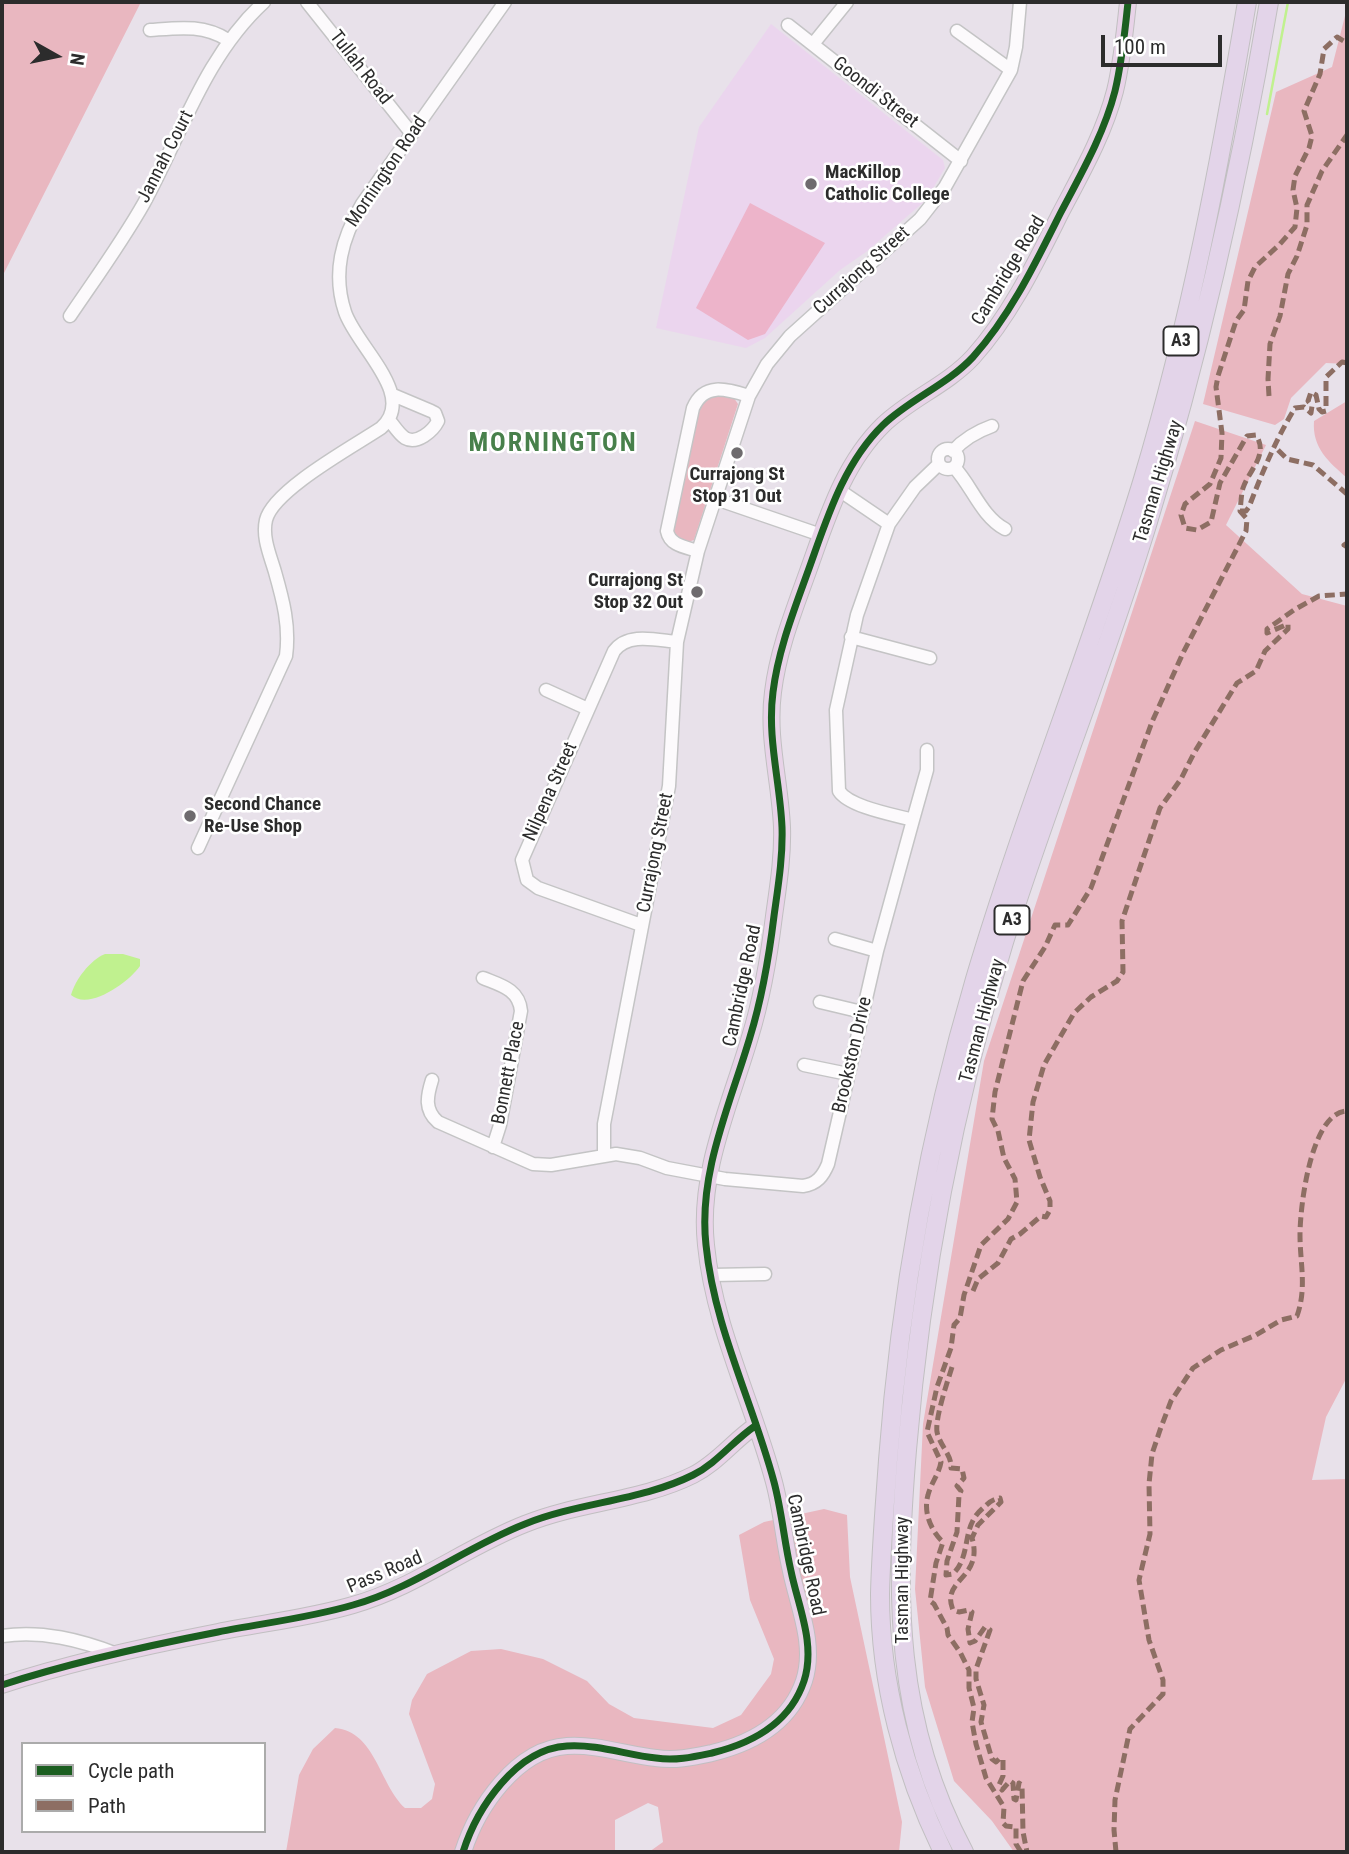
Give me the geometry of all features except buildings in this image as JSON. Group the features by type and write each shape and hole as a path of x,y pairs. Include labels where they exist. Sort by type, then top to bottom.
{"highway":[{"name":"Tasman Highway","path":"943,1852 922,1806 903,1749 888,1684 882,1628 882,1549 890,1428 912,1259 948,1077 974,983 999,902 1115,564 1173,373 1210,216 1246,2"},
{"name":"Tasman Highway","path":"964,1852 939,1800 919,1739 906,1678 901,1620 901,1544 913,1384 933,1241 973,1054 993,979 1146,530 1183,401 1221,249 1270,2"}],"main road":[{"name":"Cambridge Road","path":"463,1852 478,1819 502,1782 513,1770 546,1749 574,1745 665,1759 698,1756 735,1747 771,1729 791,1708 804,1682 809,1654 773,1479 719,1310 706,1244 709,1175 721,1126 755,1020 767,962 779,878 782,823 772,753 772,694 779,656 821,535 839,490 854,463 887,421 971,360 1009,309 1046,243 1105,121 1115,90 1128,2"},
{"name":"Pass Road","path":"2,1685 118,1654 353,1605 382,1595 482,1543 525,1524 546,1516 657,1489 691,1476 713,1463 739,1437 755,1426"}],"street":[{"name":"Jannah Court","path":"70,316 139,211 201,87 228,40 264,2"},
{"name":"Tullah Road","path":"307,2 412,134"},
{"name":"Mornington Road","path":"393,395 347,318 341,298 338,271 341,250 355,216 505,2"},
{"path":"813,44 847,2"},
{"name":"Currajong Street","path":"604,1154 604,1124 669,786 677,642 698,551 749,396 776,351 929,209 961,161 1011,70 1020,2"},
{"name":"Goondi Street","path":"788,25 961,161"},
{"path":"150,30 207,29 228,40"},
{"path":"957,32 1011,70"},
{"path":"698,551 674,543 668,535 693,408 699,397 711,389 749,396"},
{"path":"198,848 286,656 286,615 266,539 268,512 282,495 390,421 394,408 393,395 435,413 438,421 434,428 420,439 414,440 404,437 390,421"},
{"path":"953,451 958,459 954,467 946,469 939,464 938,457 942,452 953,451 992,426"},
{"path":"913,820 854,803 842,796 839,791 836,710 851,637 889,524 915,487 939,464"},
{"path":"954,467 964,477 992,522 1005,529"},
{"path":"839,490 889,524"},
{"path":"716,499 821,535"},
{"path":"851,637 930,658"},
{"name":"Nilpena Street","path":"641,925 538,888 527,880 524,874 524,854 614,651 621,643 636,639 677,642"},
{"path":"545,690 588,709"},
{"name":"Brookston Drive","path":"709,1175 725,1179 803,1186 820,1179 828,1164 877,951 928,770 927,750"},
{"path":"835,939 877,951"},
{"name":"Bonnett Place","path":"483,978 515,993 521,1011 500,1125 493,1147"},
{"path":"820,1002 862,1012"},
{"path":"804,1065 848,1074"},
{"path":"432,1080 428,1107 433,1118 526,1162 542,1165 604,1154 629,1155 667,1168 709,1175"},
{"path":"712,1275 765,1274"},
{"path":"2,1636 41,1634 67,1638 118,1654"}],"shaded area":[{"path":"2,2 141,2 2,277"},
{"path":"1347,8 1347,364 1326,363 1291,398 1284,419 1275,425 1203,404 1276,92 1332,67"},
{"name":"MacKillop Catholic College","path":"771,24 943,160 945,168 926,200 866,252 840,270 765,338 746,348 656,328 699,127"},
{"path":"750,203 825,243 765,334 748,340 696,308"},
{"path":"715,393 734,398 738,404 694,540 688,542 676,539 672,530 697,412 704,398"},
{"path":"1347,401 1347,478 1323,454 1316,439 1314,421"},
{"path":"1195,421 1266,445 1226,525 1302,594 1347,606 1347,1377 1326,1417 1312,1480 1347,1479 1347,1852 1014,1852 992,1821 954,1781 925,1687 915,1589 923,1424 984,1061"},
{"path":"105,954 123,954 140,959 140,966 127,980 98,997 79,999 71,995 84,971"},
{"path":"824,1509 847,1515 850,1577 902,1822 899,1852 649,1852 663,1842 658,1807 648,1803 615,1820 615,1852 286,1852 299,1775 313,1749 335,1728 360,1739 405,1808 421,1808 432,1799 435,1784 409,1714 412,1700 427,1674 471,1651 501,1649 543,1659 587,1681 609,1704 634,1718 713,1728 741,1715 771,1674 774,1659 750,1600 739,1535 764,1522"}],"waterway":[{"path":"1267,114 1288,2"}],"marked path":[{"path":"1021,1852 1016,1844 1016,1827 1003,1823 1004,1807 986,1778 976,1744 969,1670 930,1601 936,1563 943,1542 932,1527 927,1514 928,1495 941,1462 927,1432 937,1387 951,1348 954,1325 960,1318 964,1295 981,1245 1008,1219 1017,1202 1015,1179 1004,1158 998,1131 992,1119 995,1092 1023,981 1045,947 1055,925 1068,925 1091,888 1152,722 1183,653 1246,531 1247,519 1240,511 1241,497 1259,456 1256,435 1247,436 1220,483 1211,522 1197,530 1185,528 1181,515 1185,504 1210,484 1221,458 1222,433 1216,387 1236,321 1244,310 1248,281 1255,267 1295,227 1295,176 1312,136 1304,111 1320,74 1324,49 1337,37 1347,43"},
{"path":"1269,396 1270,344 1280,316 1288,274 1307,225 1307,205 1322,171 1347,135"},
{"path":"1240,511 1246,511 1249,507 1270,456 1295,408 1304,407 1311,413 1312,406 1308,401 1311,392 1316,395 1319,409 1326,411 1326,377 1342,362 1347,363 1347,366"},
{"path":"1278,450 1287,459 1313,465 1347,494"},
{"path":"1347,543 1344,545 1347,547"},
{"path":"973,1291 978,1279 998,1263 1011,1239 1041,1216 1046,1217 1050,1210 1050,1201 1029,1140 1033,1102 1044,1065 1074,1013 1091,997 1117,981 1123,972 1122,921 1160,808 1181,779 1237,683 1256,671 1265,651 1288,629 1288,624 1267,633 1267,629 1319,596 1347,594"},
{"path":"1116,1852 1115,1800 1130,1729 1163,1694 1163,1680 1149,1640 1139,1580 1150,1534 1149,1484 1152,1454 1171,1401 1193,1368 1221,1350 1256,1335 1281,1320 1297,1316 1302,1285 1301,1221 1310,1162 1324,1127 1335,1115 1347,1111"},
{"path":"952,1367 937,1432 950,1459 951,1468 962,1469 964,1478 957,1486 961,1491 957,1532 947,1561 946,1575 953,1574 959,1566 971,1524 976,1516 990,1502 1000,1498 1001,1502 978,1525 972,1538 972,1562 952,1591 951,1600 953,1610 972,1612 968,1629 970,1643 975,1641 985,1627 990,1630 976,1669 976,1679 984,1705 981,1722 992,1759 996,1762 1000,1758 1003,1760 1003,1776 999,1785 1002,1790 1010,1781 1013,1783 1016,1800 1019,1783 1022,1785 1023,1832 1027,1852"}],"cycle path":[{"path":"463,1852 469,1835 489,1800 515,1769 531,1758 548,1750 567,1746 670,1759 727,1749 755,1737 780,1720 798,1696 804,1681 808,1653 805,1625 789,1560 777,1493 717,1306 710,1275 705,1218 711,1165 762,992 779,883 782,827 772,726 775,677 787,632 821,534 856,458 883,425 952,376 973,357 999,324 1041,252 1105,123 1120,69 1128,2"},
{"path":"2,1685 109,1655 320,1613 375,1598 525,1524 652,1491 693,1475 755,1426"}],"place":[{"name":"MacKillop Catholic College","path":"811,184"},
{"name":"Currajong St Stop 31 Out","path":"737,453"},
{"name":"Currajong St Stop 32 Out","path":"697,592"},
{"name":"Second Chance Re-Use Shop","path":"190,816"}],"district":[{"name":"MORNINGTON","path":"553,444"}]}
